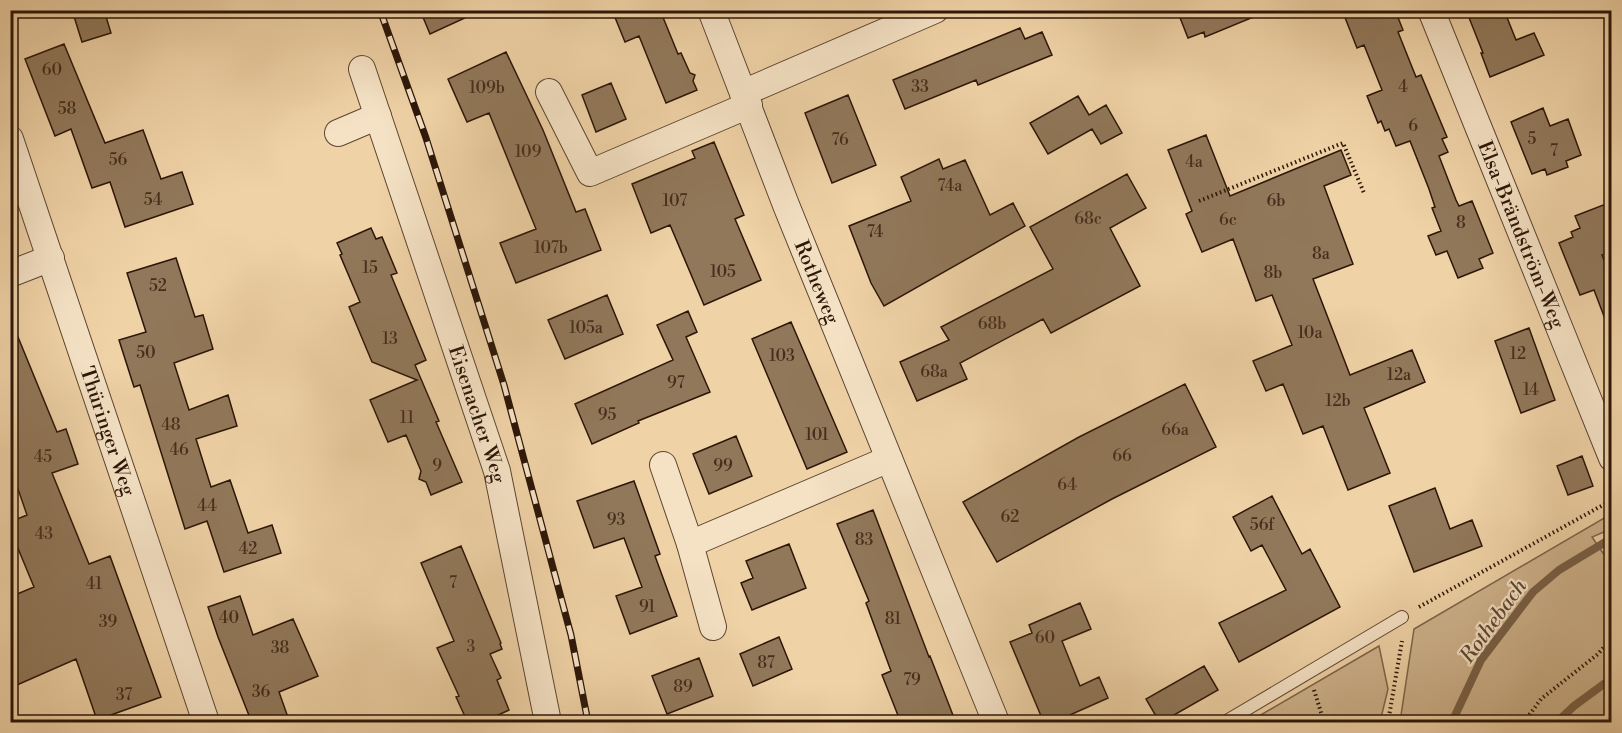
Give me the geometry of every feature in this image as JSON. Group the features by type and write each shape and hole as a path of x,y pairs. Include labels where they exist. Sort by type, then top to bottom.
{"street":[{"name":"Rotheweg","path":"711,10 786,205 996,723"},
{"path":"549,92 590,173 934,10"},
{"name":"Elsa-Brändström-Weg","path":"1431,10 1611,458"},
{"name":"Eisenacher Weg","path":"362,69 497,471 548,723"},
{"path":"338,133 378,116"},
{"name":"Thüringer Weg","path":"10,139 206,723"},
{"path":"10,274 51,258"},
{"path":"690,544 890,459"},
{"path":"663,465 690,544 713,627"}],"lane":[{"path":"1225,723 1401,617"}],"path":[{"path":"1199,201 1343,143 1364,193"},
{"path":"1388,723 1402,649 1401,617 1611,500"},
{"path":"1524,723 1541,699 1598,654 1611,638"},
{"path":"1308,673 1324,723"},
{"path":"1600,723 1611,715"}],"shaded area":[{"path":"1611,514 1611,529 1592,537 1607,559 1611,561 1611,722 1400,722 1414,629"},
{"path":"1379,646 1388,689 1380,722 1252,722 1252,720"}],"building":[{"path":"72,10 104,10 111,33 82,42"},
{"path":"420,10 482,10 430,34"},
{"path":"612,10 660,10 678,54 681,53 690,73 695,75 693,81 697,90 666,103 639,36 625,42"},
{"path":"1177,10 1268,11 1205,37 1204,32 1188,38"},
{"path":"1342,10 1395,10 1403,30 1398,32 1416,77 1421,75 1447,137 1442,139 1448,152 1439,156 1456,200 1459,206 1472,201 1493,253 1479,259 1483,268 1458,278 1447,251 1436,255 1428,236 1441,231 1432,208 1435,207 1429,189 1410,141 1396,146 1389,129 1385,131 1381,121 1378,123 1367,96 1382,90 1364,45 1357,48"},
{"path":"1466,10 1504,10 1516,40 1534,33 1544,55 1490,77"},
{"path":"1020,28 1025,39 1042,32 1052,55 978,85 976,80 905,109 893,80"},
{"path":"64,44 105,143 143,130 161,179 182,172 193,204 125,227 110,182 92,188 71,129 55,136 25,59"},
{"path":"506,52 543,130 576,212 585,209 601,250 516,283 500,243 536,229 489,113 467,122 448,79"},
{"path":"611,83 626,119 596,132 582,95"},
{"path":"848,95 876,165 832,183 805,113"},
{"path":"1078,96 1089,115 1106,105 1122,133 1101,144 1092,129 1048,154 1030,123"},
{"path":"1543,108 1550,126 1568,119 1581,155 1566,161 1568,167 1547,175 1545,169 1532,174 1511,122"},
{"path":"1206,135 1230,196 1341,150 1351,175 1324,186 1353,264 1313,279 1350,375 1412,350 1425,382 1364,408 1390,473 1348,490 1323,426 1303,434 1283,384 1266,391 1253,361 1292,345 1272,295 1256,301 1233,239 1202,252 1186,214 1192,211 1168,150"},
{"path":"714,142 744,215 735,219 761,280 704,305 670,225 651,233 632,184 695,158 692,151"},
{"path":"939,159 943,169 965,160 990,215 1013,203 1025,226 884,306 871,283 849,226 911,201 901,177"},
{"path":"1127,174 1146,208 1110,228 1140,286 1051,333 1043,319 960,363 967,379 917,401 900,362 949,340 941,327 1053,269 1030,227"},
{"path":"1611,202 1611,252 1602,255 1611,278 1610,332 1594,290 1580,295 1559,243 1573,237 1571,232 1580,228 1575,216"},
{"path":"371,228 376,239 382,237 397,273 391,275 426,360 415,365 462,482 431,495 426,482 419,479 421,471 406,435 388,442 370,400 417,380 372,362 349,307 360,302 337,243"},
{"path":"176,258 195,317 203,315 213,349 174,363 189,410 228,395 237,426 196,439 211,487 230,480 248,533 272,525 281,553 224,572 207,521 185,529 140,385 134,387 119,340 146,332 127,273"},
{"path":"607,295 623,334 565,359 548,320"},
{"path":"688,311 697,332 686,337 710,392 638,421 639,423 592,444 575,404 673,360 657,325"},
{"path":"11,320 57,432 66,429 78,464 52,473 89,564 110,556 161,697 97,720 76,659 10,688 10,597 34,587 10,529 10,522 27,515 10,466"},
{"path":"791,322 847,452 807,469 752,339"},
{"path":"1529,328 1555,400 1521,413 1495,341"},
{"path":"1185,384 1216,447 1112,499 997,562 963,502 1079,437"},
{"path":"736,436 752,476 709,494 693,454"},
{"path":"1582,456 1593,486 1568,495 1557,466"},
{"path":"634,481 660,554 655,556 677,616 630,634 616,596 642,587 624,538 594,548 577,501"},
{"path":"1435,488 1450,529 1472,520 1482,546 1414,572 1389,506"},
{"path":"1272,496 1302,554 1310,549 1340,607 1239,662 1219,623 1286,590 1262,545 1251,551 1233,517"},
{"path":"873,510 956,723 901,723 882,675 891,671 866,603 869,601 837,524"},
{"path":"789,544 806,588 752,610 741,583 753,578 746,561"},
{"path":"461,546 501,643 502,649 490,654 501,678 497,680 509,710 481,723 468,723 456,697 459,696 437,648 454,641 421,563"},
{"path":"240,596 253,635 293,619 318,676 279,692 290,723 252,723 218,637 208,607"},
{"path":"1080,603 1091,629 1062,641 1080,686 1099,677 1108,698 1052,723 1044,723 1010,642 1032,633 1029,625"},
{"path":"779,637 792,669 753,686 740,654"},
{"path":"699,658 713,696 667,714 652,676"},
{"path":"1204,666 1218,690 1160,723 1146,699"}],"waterway":[{"name":"Rothebach","path":"1452,722 1481,660 1533,592 1559,570 1612,538"},
{"path":"1557,722 1574,706 1612,678"}],"railway":[{"path":"380,10 426,138 504,385 571,635 588,722"}]}
